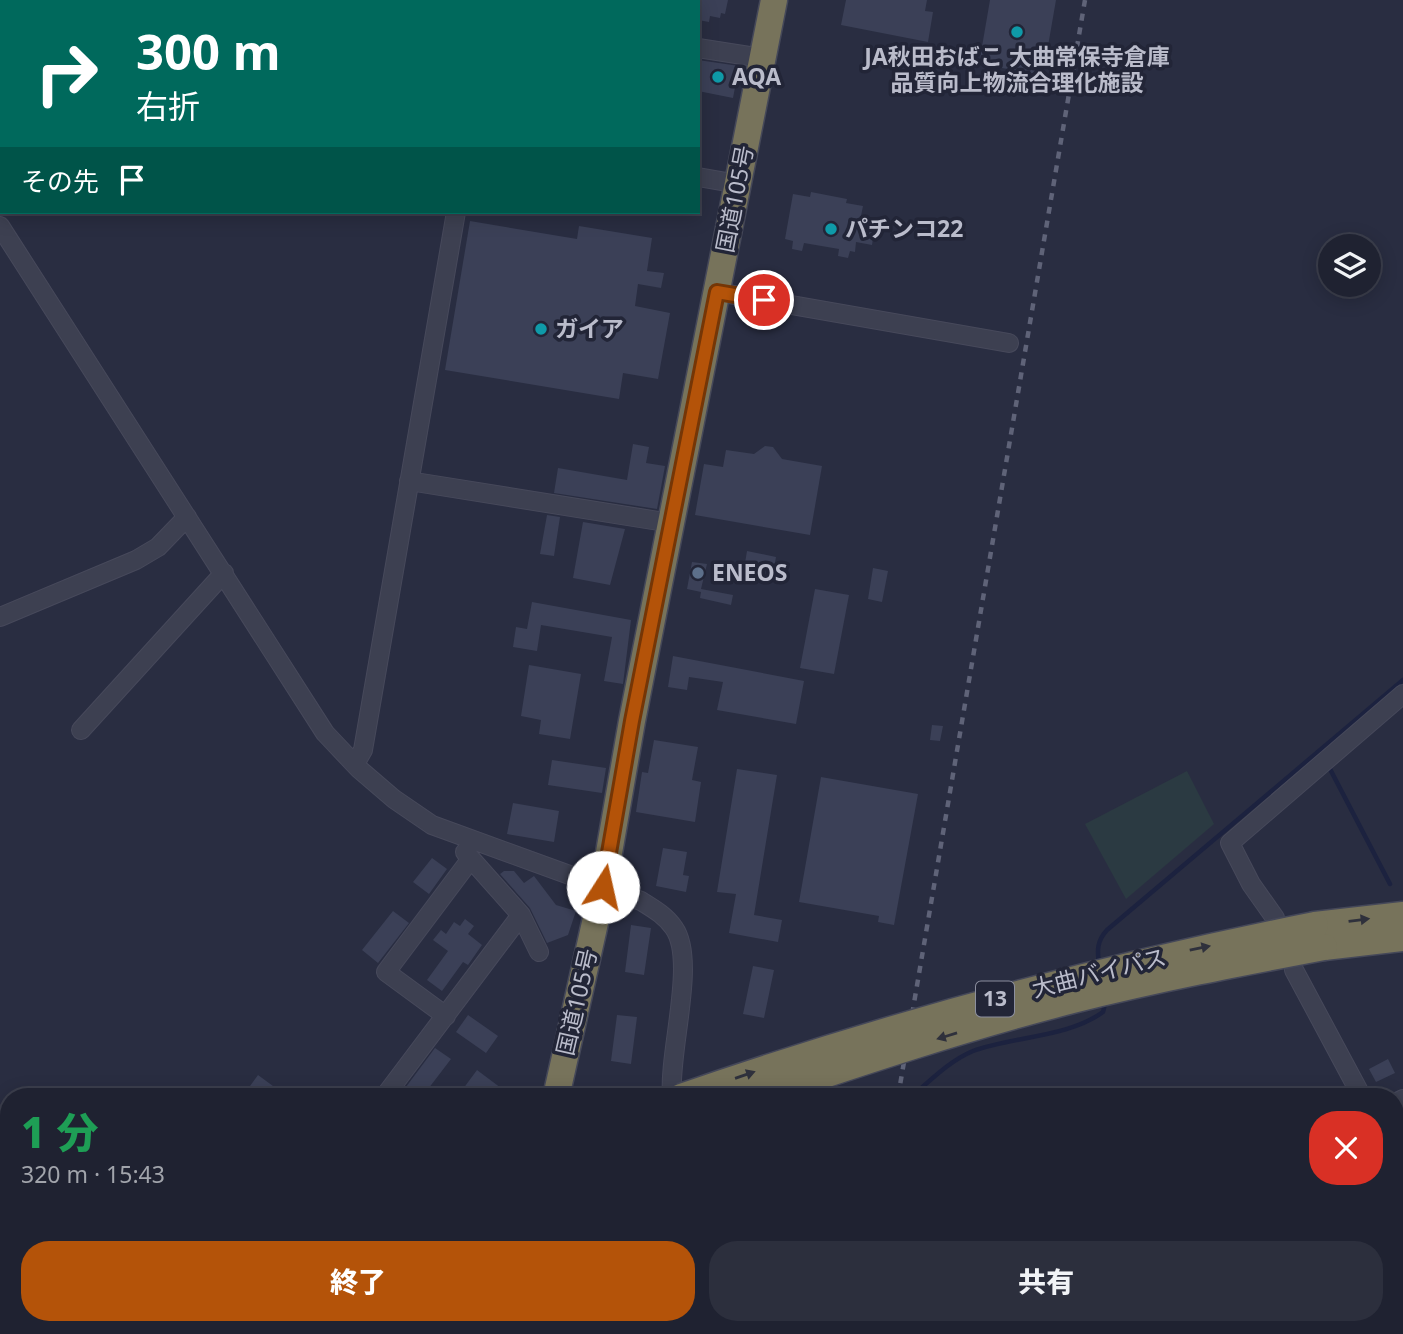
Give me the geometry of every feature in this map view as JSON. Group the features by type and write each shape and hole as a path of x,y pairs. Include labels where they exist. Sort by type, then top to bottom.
{"highway":[{"name":"国道105号","path":"558,1088 603,887 671,523 774,0"},
{"name":"大曲バイパス","path":"785,1088 898,1051 1073,1000 1403,915"},
{"name":"大曲バイパス","path":"707,1088 834,1045 1125,965 1319,936 1403,938"}],"street":[{"path":"700,48 762,58"},
{"path":"700,177 738,184"},
{"path":"355,764 363,750 456,214"},
{"path":"0,226 326,733 355,764 394,799 432,825 641,901 663,915 676,930 685,962 670,1072 671,1088"},
{"path":"717,292 1009,343"},
{"path":"409,481 671,523"},
{"path":"0,618 136,560 158,547 187,517"},
{"path":"80,730 224,573"},
{"path":"1275,918 1251,884 1230,843 1403,694"},
{"path":"453,834 470,860 521,915 539,952"},
{"path":"446,1016 386,972 470,860"},
{"path":"394,1088 521,915"},
{"path":"1294,970 1357,1088"}],"shaded area":[{"path":"1187,771 1214,824 1126,899 1085,824"}],"building":[{"path":"700,0 728,0 725,14 721,13 720,18 710,16 709,22 700,20"},
{"path":"846,0 927,0 925,11 933,12 928,42 841,25"},
{"name":"JA秋田おばこ 大曲常保寺倉庫 品質向上物流合理化施設","path":"990,0 1056,0 1043,75 979,64"},
{"name":"AQA","path":"700,60 739,66 733,98 700,91"},
{"name":"パチンコ22","path":"811,192 847,199 846,203 863,206 861,216 876,219 872,245 856,242 855,252 850,251 848,258 838,256 839,249 804,243 802,251 792,249 793,241 785,239 793,194 810,197"},
{"name":"ガイア","path":"470,221 577,239 579,226 652,238 647,271 664,273 661,288 638,284 635,306 670,313 658,379 623,373 619,399 445,370"},
{"path":"633,444 649,447 646,463 665,466 657,509 554,493 558,468 627,480"},
{"path":"765,446 773,447 782,459 822,466 810,535 695,515 704,464 723,467 726,450 754,454"},
{"path":"547,515 560,517 554,556 540,554"},
{"path":"583,522 625,529 610,585 573,578"},
{"path":"747,551 776,557 774,568 745,563"},
{"path":"692,562 707,564 701,589 733,595 731,605 700,598 701,592 687,589"},
{"path":"873,568 888,571 882,602 868,599"},
{"path":"815,589 849,595 834,674 800,668"},
{"path":"532,602 631,620 623,684 604,681 612,637 541,625 537,651 513,647 516,627 527,629"},
{"path":"673,656 804,681 796,724 717,710 723,682 689,677 687,690 668,687"},
{"path":"529,665 581,674 570,739 539,734 541,720 521,716"},
{"path":"932,725 943,726 940,741 930,740"},
{"path":"654,740 698,747 692,780 701,782 695,822 636,812 642,772 648,773"},
{"path":"552,760 606,768 602,793 548,785"},
{"path":"737,769 777,775 754,915 782,920 778,942 729,933 736,894 717,892"},
{"path":"821,777 918,794 894,925 878,922 879,916 799,902"},
{"path":"513,803 559,811 554,842 507,834"},
{"path":"663,848 687,852 683,875 689,876 686,892 656,886"},
{"path":"432,858 447,869 429,894 413,882"},
{"path":"514,871 524,883 534,876 556,905 576,911 568,935 547,943 530,908 500,874"},
{"path":"393,911 409,923 378,963 362,950"},
{"path":"465,919 474,926 468,934 482,945 468,965 463,962 442,991 427,980 448,951 433,940 441,930 446,934 454,922 460,926"},
{"path":"631,925 651,928 644,975 625,972"},
{"path":"753,966 774,970 764,1018 743,1014"},
{"path":"468,1015 498,1036 486,1053 456,1032"},
{"path":"617,1015 637,1017 631,1064 611,1061"},
{"path":"435,1048 451,1059 429,1088 406,1087"},
{"path":"1388,1059 1395,1073 1376,1082 1369,1069"},
{"path":"477,1070 501,1088 464,1088"},
{"path":"258,1075 276,1088 249,1088"}],"waterway":[{"path":"1099,964 1098,946 1107,930 1403,680"},
{"path":"1330,769 1390,884"},
{"path":"921,1088 956,1060 973,1051 1057,1032 1089,1021 1103,1012 1106,1000"}],"railway":[{"path":"900,1088 1085,0"}],"place":[{"name":"JA秋田おばこ 大曲常保寺倉庫 品質向上物流合理化施設","path":"1017,32"},
{"name":"AQA","path":"718,77"},
{"name":"パチンコ22","path":"831,229"},
{"name":"ガイア","path":"541,329"},
{"name":"ENEOS","path":"698,573"}],"route":[{"path":"603,887 632,721 717,292 764,300"}]}
